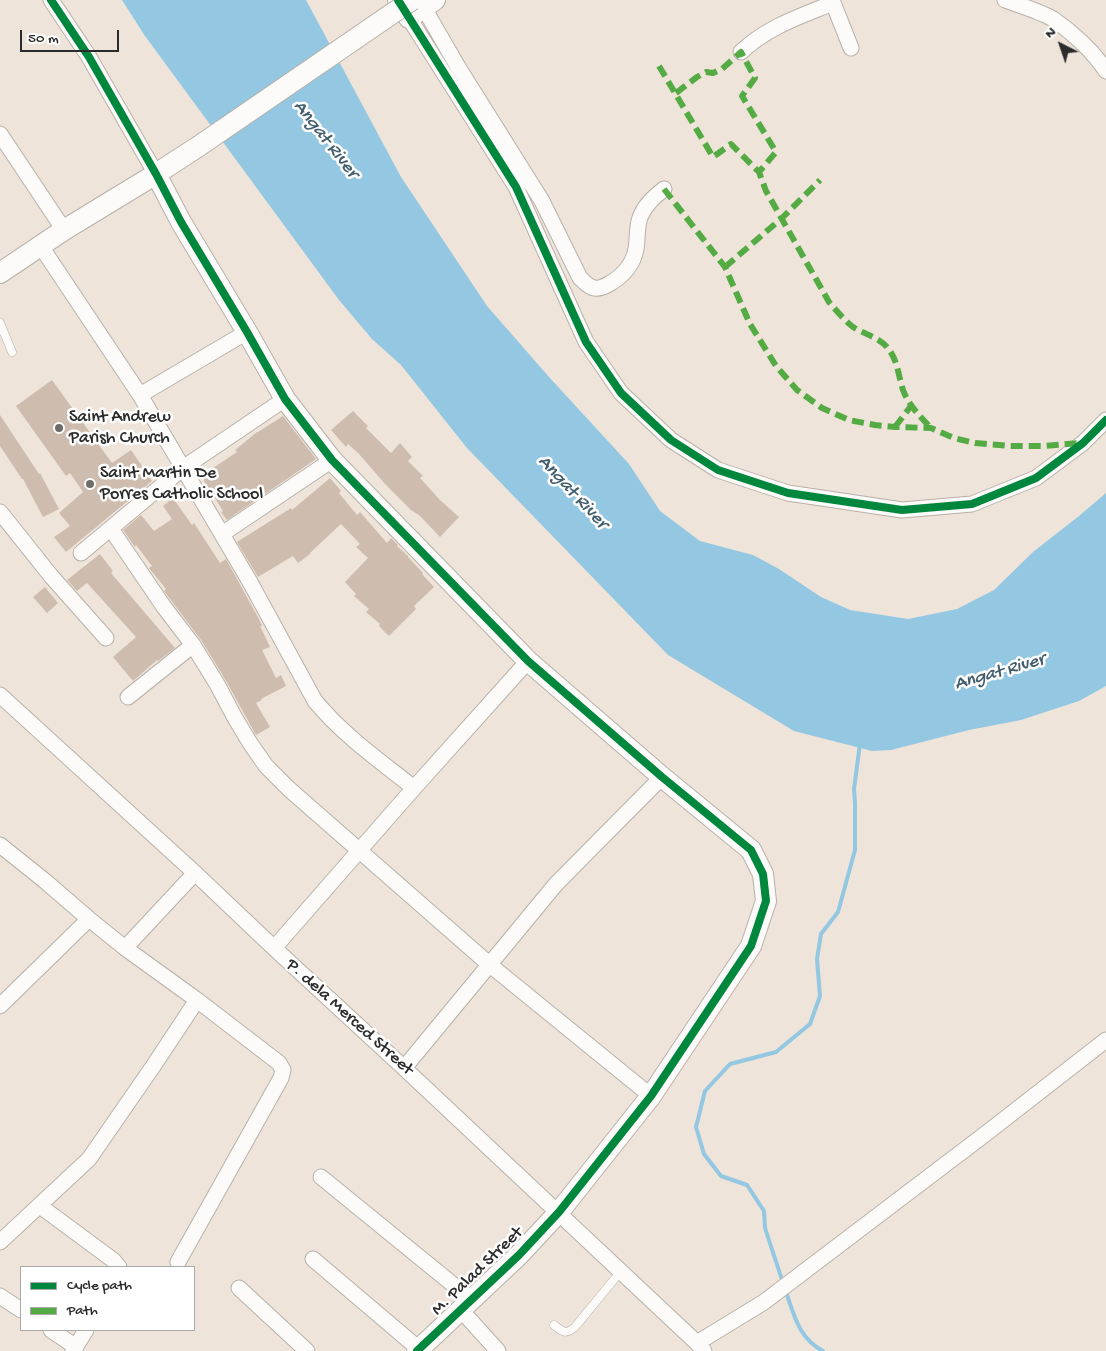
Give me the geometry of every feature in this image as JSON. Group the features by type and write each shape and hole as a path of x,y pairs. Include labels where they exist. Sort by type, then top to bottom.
{"street":[{"path":"51,0 89,57 156,174"},
{"path":"398,0 420,6 542,201 580,278 590,288 600,289 616,280 631,266 636,249 637,228 641,215 650,201 664,189"},
{"path":"1006,0 1052,18 1080,41 1106,71"},
{"path":"742,52 753,41 770,30 833,1 851,48"},
{"path":"0,273 40,245 156,174 420,6"},
{"path":"420,6 516,187 586,342 621,393 671,440 718,470 788,494 902,510 972,504 1036,478 1082,443 1106,420"},
{"path":"0,134 64,230"},
{"name":"M. Palad Street","path":"156,174 181,222 285,400 332,460 528,661 662,777 751,850 763,874 766,901 751,946 651,1096 558,1212 520,1255 418,1350"},
{"path":"40,245 140,395 222,534 315,701 341,729 414,788"},
{"path":"140,395 247,332"},
{"path":"81,552 183,468 285,400"},
{"path":"222,534 332,460"},
{"path":"0,512 51,576 106,638"},
{"path":"111,529 164,607 192,644 250,743 266,766 490,965 651,1096"},
{"path":"128,697 192,644"},
{"path":"274,948 528,661"},
{"name":"P. dela Merced Street","path":"0,695 195,873 700,1347"},
{"path":"404,1068 556,884 662,777"},
{"path":"0,845 124,948 197,1000 279,1063 283,1070 281,1078 178,1262"},
{"path":"124,948 195,873"},
{"path":"0,1006 89,919"},
{"path":"0,1242 89,1159 197,1000"},
{"path":"700,1347 764,1302 1106,1040"},
{"path":"321,1177 467,1305 498,1351"},
{"path":"40,1206 113,1260 118,1266"},
{"path":"313,1259 418,1350"},
{"path":"239,1288 307,1351"},
{"path":"0,1296 20,1309"},
{"path":"52,1331 75,1349 85,1331"}],"lane":[{"path":"0,323 12,352"},
{"path":"554,1325 564,1332 569,1332 621,1271"}],"water":[{"name":"Angat River","path":"122,0 306,0 401,177 487,306 629,464 660,511 700,541 753,555 779,569 821,597 850,610 908,619 957,609 994,590 1033,552 1106,493 1106,686 1079,701 1021,720 969,730 891,750 872,751 794,731 668,655 467,448 401,365 372,339 339,300 145,36"}],"building":[{"path":"52,380 112,463 131,450 152,481 66,552 54,537 70,526 59,513 83,492 70,473 66,476 16,406"},
{"path":"353,411 368,426 366,428 391,453 400,443 412,457 408,461 423,476 420,478 459,517 440,537 386,485 359,454 348,444 346,447 331,430"},
{"path":"0,415 40,473 59,509 43,517 23,479 0,446"},
{"path":"283,416 316,459 227,520 201,476 237,452 235,450 257,432"},
{"path":"330,478 341,491 339,493 357,515 360,512 387,543 391,538 434,587 414,606 416,609 389,636 379,626 380,624 366,612 369,609 354,596 356,594 345,582 368,558 356,547 360,544 341,524 298,563 293,556 258,577 237,542 291,508 292,510"},
{"path":"173,498 192,525 194,523 220,563 226,559 262,626 260,626 270,647 262,650 276,678 281,675 286,686 256,703 270,727 256,735 201,640 164,591 166,589 149,568 152,566 123,530 141,515 154,531 172,519 163,506"},
{"path":"100,554 113,571 111,573 175,648 157,660 133,681 113,657 136,637 87,583 77,591 67,580"},
{"path":"45,587 58,603 47,613 33,597"}],"waterway":[{"path":"783,1283 765,1228 764,1211 747,1185 721,1176 704,1154 696,1127 705,1091 730,1064 776,1052 810,1024 820,996 817,959 821,934 838,912 855,850 854,789 860,744"},
{"path":"785,1289 794,1316 802,1332 815,1346 823,1351"}],"marked path":[{"path":"676,93 706,72 713,73 722,69 741,52 755,78 742,96 776,152 759,172"},
{"path":"659,66 713,157 731,144 759,172 766,191 829,302 853,327 875,338 887,347 896,362 905,396 915,411 931,428"},
{"path":"725,267 782,218 820,180"},
{"path":"664,189 725,267 750,324 776,366 797,390 822,408 849,420 895,427 931,428 954,438 975,443 1010,446 1080,443"},
{"path":"895,427 911,406"}],"cycle path":[{"path":"51,0 89,57 156,174 181,222 285,399 332,460 528,661 662,777 751,850 763,874 766,901 751,946 651,1096 559,1212 519,1255 417,1351"},
{"path":"398,0 516,187 586,342 621,393 671,440 718,470 788,493 902,510 972,504 1036,478 1083,443 1106,420"}],"place":[{"name":"Saint Andrew Parish Church","path":"59,428"},
{"name":"Saint Martin De Porres Catholic School","path":"90,484"}]}
